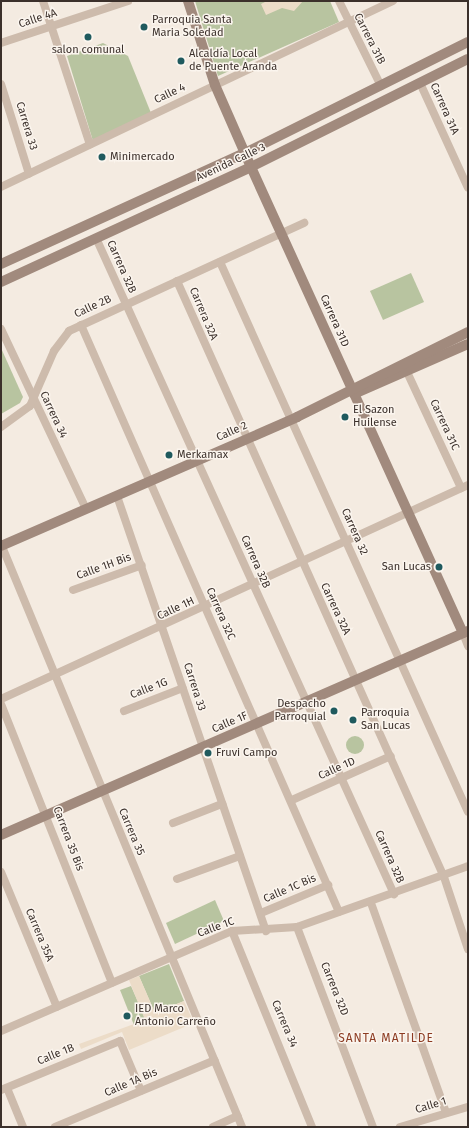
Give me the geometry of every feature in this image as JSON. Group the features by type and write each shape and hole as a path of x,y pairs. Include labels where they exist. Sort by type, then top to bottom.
{"street":[{"path":"44,1 51,27 90,145"},
{"name":"Calle 4A","path":"1,43 51,27 114,3 128,1"},
{"name":"Carrera 31D","path":"188,1 215,85 408,513 465,632 468,646"},
{"name":"Carrera 31B","path":"339,1 347,22 381,86"},
{"name":"Calle 4","path":"1,187 393,1"},
{"name":"Avenida Calle 3","path":"1,264 245,154 468,42"},
{"name":"Avenida Calle 3","path":"1,282 251,167 468,59"},
{"name":"Carrera 31A","path":"420,83 468,188"},
{"name":"Carrera 33","path":"1,84 29,174"},
{"name":"Calle 2B","path":"1,427 20,416 34,399 54,351 69,331 304,223"},
{"name":"Carrera 32B","path":"96,238 394,894"},
{"name":"Carrera 32","path":"220,262 468,812"},
{"name":"Carrera 32A","path":"177,281 245,440 391,756 444,877 468,949"},
{"name":"Carrera 32C","path":"81,325 149,482 292,800 339,912"},
{"name":"Carrera 34","path":"1,329 86,509"},
{"path":"464,334 467,347"},
{"name":"Calle 2","path":"1,545 149,482 353,392 464,334"},
{"name":"Calle 2","path":"353,392 407,372 467,347"},
{"name":"Carrera 31C","path":"407,372 465,486"},
{"name":"Calle 1H","path":"1,699 164,627 465,486"},
{"name":"Carrera 33","path":"116,496 164,627 182,688 266,931"},
{"name":"Carrera 35","path":"1,545 57,674 102,791 242,1127"},
{"name":"Calle 1H Bis","path":"73,590 142,565"},
{"name":"Calle 1F","path":"1,835 356,682 465,632"},
{"name":"Calle 1G","path":"124,711 182,688"},
{"name":"Carrera 35 Bis","path":"1,704 112,983"},
{"name":"Calle 1D","path":"292,800 391,756"},
{"path":"173,823 222,804"},
{"path":"177,879 240,856"},
{"name":"Calle 1C","path":"1,1031 232,932 266,931 297,927 444,877 468,866"},
{"name":"Carrera 35A","path":"1,872 57,1007"},
{"name":"Calle 1C Bis","path":"261,913 328,885"},
{"path":"371,903 446,1113"},
{"name":"Carrera 32D","path":"297,927 374,1127"},
{"name":"Carrera 34","path":"232,932 312,1127"},
{"name":"Calle 1B","path":"4,1089 120,1041 140,1091"},
{"name":"Calle 1A Bis","path":"55,1127 215,1060"},
{"path":"4,1089 23,1127"},
{"name":"Calle 1","path":"400,1127 468,1107"},
{"path":"213,1127 238,1116"}],"green space":[{"path":"195,1 330,1 339,22 218,76"},
{"path":"103,43 128,56 151,113 93,141 67,56"},
{"path":"411,273 424,302 383,320 370,291"},
{"path":"1,348 23,397 20,403 1,414"},
{"path":"351,736 359,736 364,741 362,752 359,754 351,754 346,749 346,741"},
{"path":"215,900 224,921 175,944 166,923"},
{"path":"169,964 184,1001 155,1013 139,976"},
{"path":"131,986 146,1020 134,1025 120,990"}],"shaded area":[{"path":"267,1 303,1 294,11 282,8 266,15 261,4"},
{"path":"139,976 155,1013 184,1001 194,1023 129,1050 122,1032 81,1049 79,1044 145,1020 129,980"}],"place":[{"name":"Parroquia Santa Maria Soledad","path":"144,27"},
{"name":"salon comunal","path":"88,37"},
{"name":"Alcaldía Local de Puente Aranda","path":"181,61"},
{"name":"Minimercado","path":"102,157"},
{"name":"El Sazon Huilense","path":"345,417"},
{"name":"Merkamax","path":"169,455"},
{"name":"San Lucas","path":"439,567"},
{"name":"Despacho Parroquial","path":"334,711"},
{"name":"Parroquia San Lucas","path":"353,720"},
{"name":"Fruvi Campo","path":"208,753"},
{"name":"IED Marco Antonio Carreño","path":"127,1016"}],"district":[{"name":"SANTA MATILDE","path":"386,1039"}]}
